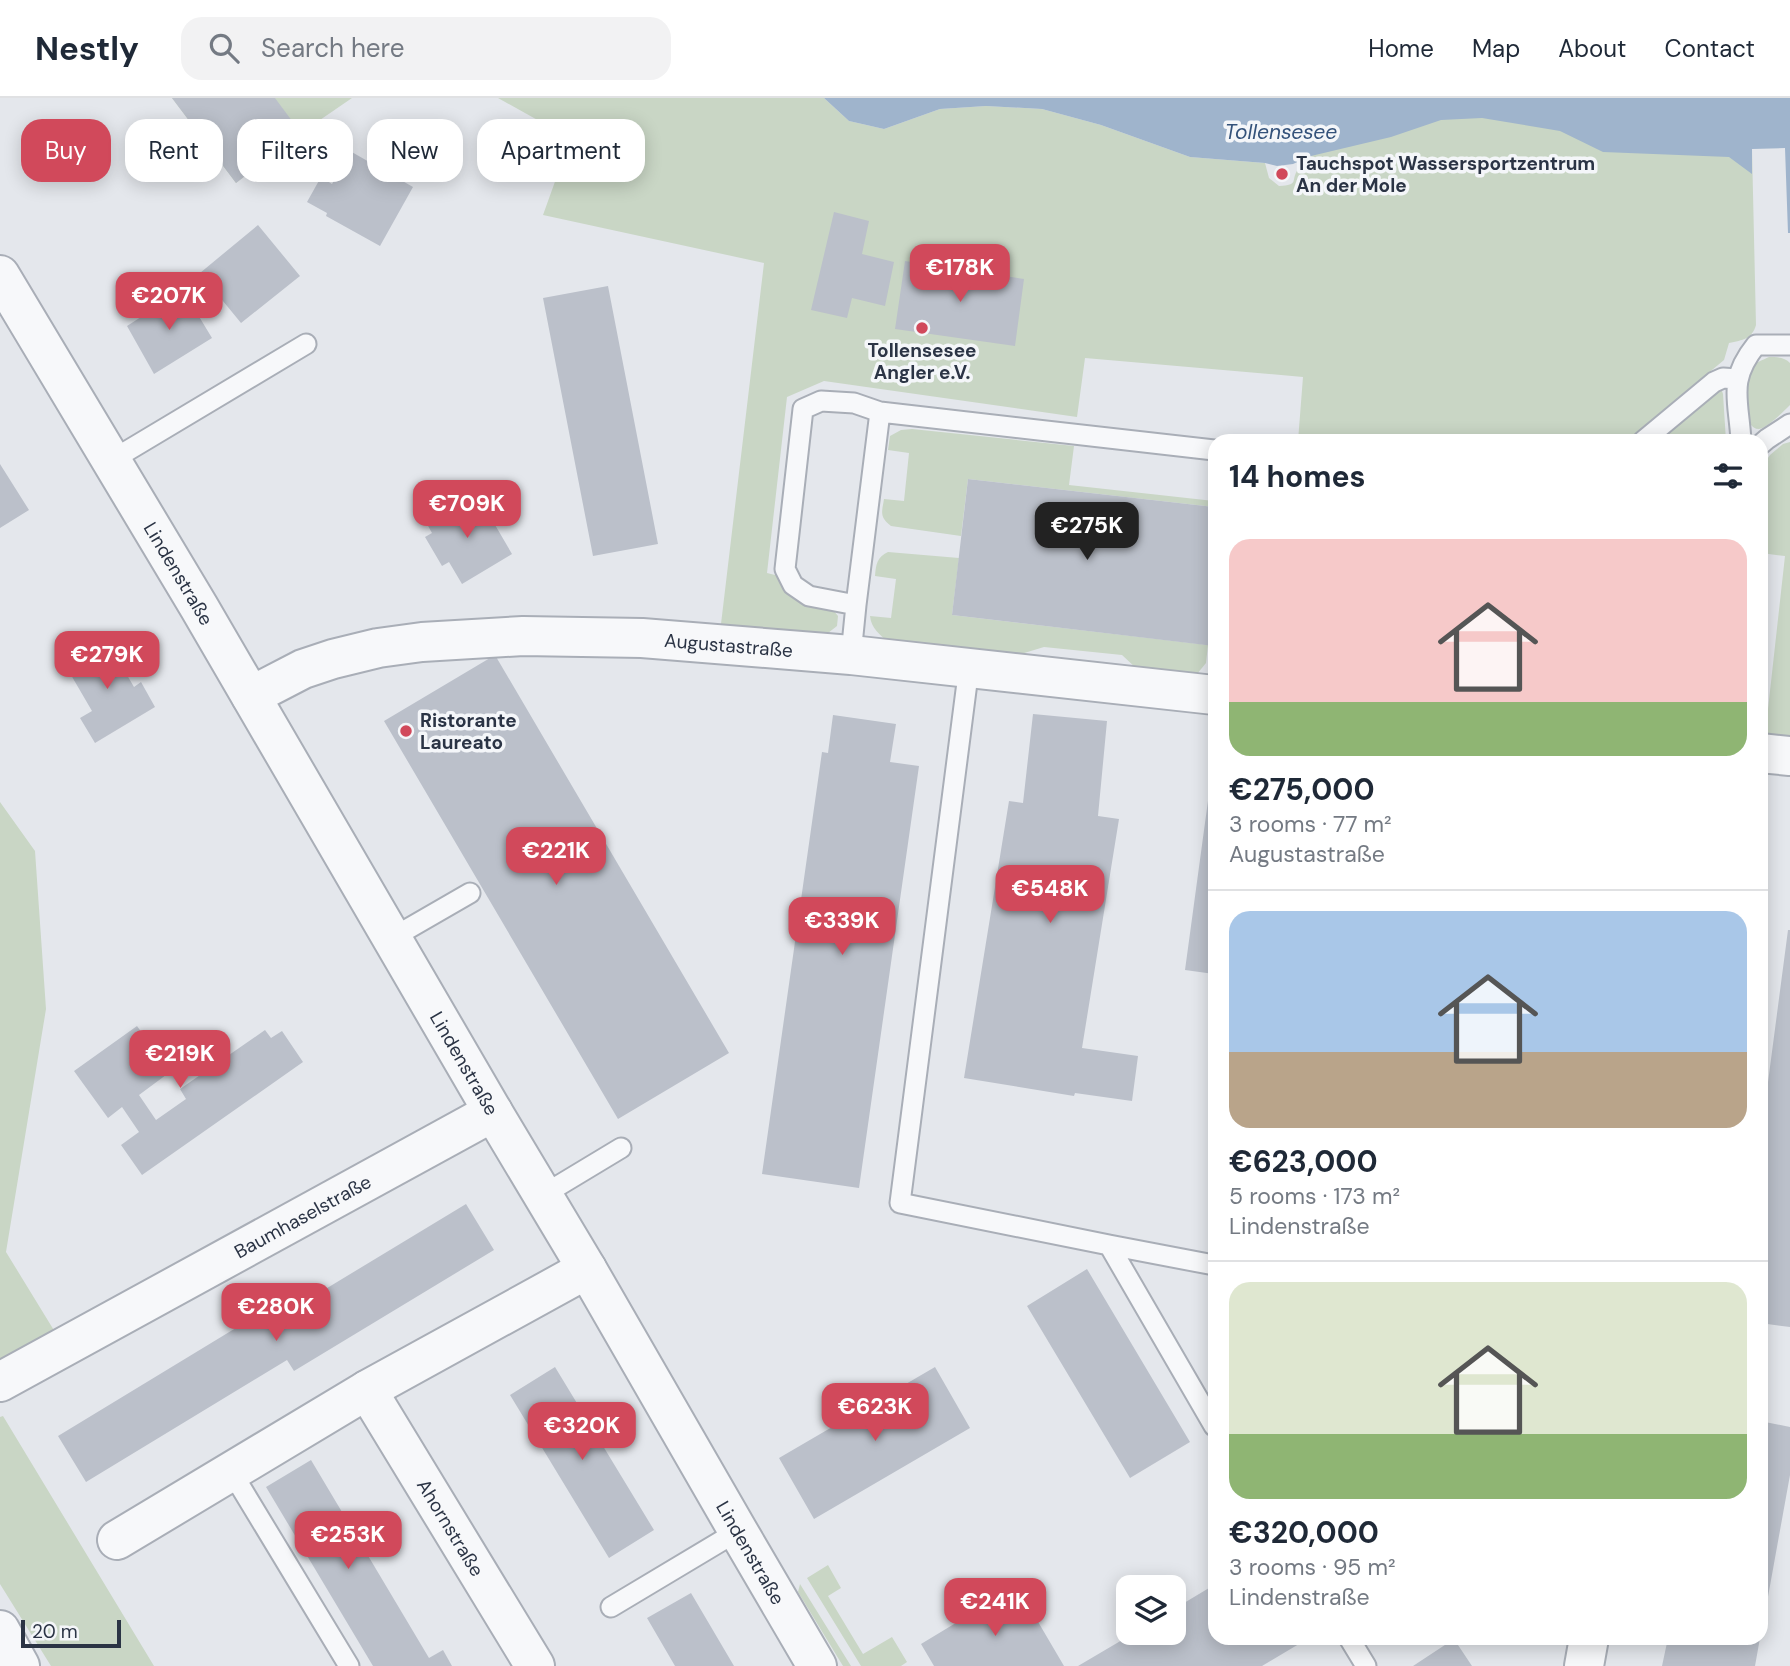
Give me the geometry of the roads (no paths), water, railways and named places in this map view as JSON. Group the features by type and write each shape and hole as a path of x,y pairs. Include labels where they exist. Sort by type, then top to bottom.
{"street":[{"name":"Lindenstraße","path":"0,275 251,696 817,1666"},
{"name":"Augustastraße","path":"251,696 303,669 378,648 422,642 523,636 642,638 851,655 1208,694"},
{"path":"1768,754 1790,756"},
{"name":"Baumhaselstraße","path":"0,1382 493,1112"},
{"path":"117,1540 367,1390 587,1269"},
{"name":"Ahornstraße","path":"367,1390 535,1666"},
{"path":"0,1630 20,1666"},
{"path":"1584,1666 1588,1645"}],"lane":[{"path":"112,460 306,344"},
{"path":"1740,434 1736,394 1737,379 1745,358 1756,345 1790,345"},
{"path":"1651,434 1714,382 1723,378 1737,379"},
{"path":"856,606 809,596 793,585 785,569 803,409 821,401 853,404 880,412 1208,449"},
{"path":"851,655 880,412"},
{"path":"1768,438 1790,424"},
{"path":"969,667 900,1203 1208,1264"},
{"path":"392,938 470,893"},
{"path":"543,1195 621,1147"},
{"path":"1109,1245 1208,1416"},
{"path":"232,1471 349,1666"},
{"path":"611,1608 737,1531"},
{"path":"1353,1645 1366,1666"}],"water":[{"name":"Tollensesee","path":"824,98 1790,98 1790,233 1785,148 1752,149 1752,174 1729,157 1603,152 1560,131 1482,118 1441,120 1391,137 1277,166 1190,157 1101,125 1042,109 986,106 940,109 884,129 849,121"}],"place":[{"name":"Tauchspot Wassersportzentrum An der Mole","path":"1282,174"},
{"name":"Tollensesee Angler e.V.","path":"922,328"},
{"name":"Ristorante Laureato","path":"406,731"}]}
